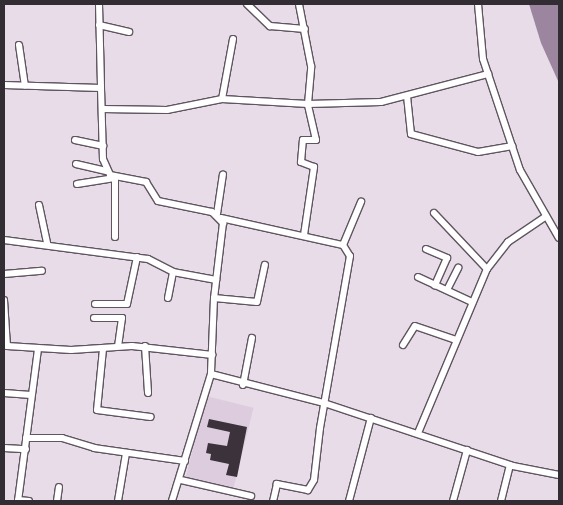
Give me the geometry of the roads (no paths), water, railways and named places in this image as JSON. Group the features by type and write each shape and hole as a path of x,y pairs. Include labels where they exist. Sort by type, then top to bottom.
{"street":[{"path":"99,4 102,146 106,170"},
{"path":"247,4 270,26 305,29"},
{"path":"299,4 311,66 308,104 316,140 303,140 301,162 314,167 304,235"},
{"path":"478,4 488,74 512,146 545,217 559,238"},
{"path":"100,25 129,32"},
{"path":"222,99 234,39"},
{"path":"19,45 25,86"},
{"path":"102,109 168,110 222,99 308,104 382,102 488,74"},
{"path":"4,85 100,88"},
{"path":"407,96 411,134 478,152 512,146"},
{"path":"75,140 102,146"},
{"path":"76,164 106,170 115,178 115,237"},
{"path":"172,501 181,480 211,374 214,298 224,229 219,216 223,174"},
{"path":"76,184 115,178 146,182 162,203 344,245"},
{"path":"272,501 277,484 308,490 311,488 324,403 352,264 344,245 361,202"},
{"path":"39,206 47,244"},
{"path":"434,213 487,269"},
{"path":"418,433 487,269 508,242 545,217"},
{"path":"4,240 137,257 173,272 216,280"},
{"path":"426,249 447,258 435,285"},
{"path":"95,304 127,304 137,257"},
{"path":"214,298 257,302 265,265"},
{"path":"447,290 458,268"},
{"path":"4,274 42,271"},
{"path":"168,298 173,272"},
{"path":"418,277 472,302"},
{"path":"4,300 5,346 38,349 103,349 118,346 145,346 212,356"},
{"path":"94,318 122,318 118,346"},
{"path":"403,345 415,326 456,340"},
{"path":"243,385 252,338"},
{"path":"145,346 148,393"},
{"path":"29,501 18,501 38,349"},
{"path":"103,349 97,410 151,417"},
{"path":"211,374 243,385 324,403 510,465 559,475"},
{"path":"4,393 31,395"},
{"path":"350,501 371,418"},
{"path":"26,438 62,438 126,453 185,461"},
{"path":"4,448 26,449"},
{"path":"453,501 467,450"},
{"path":"118,501 126,453"},
{"path":"501,501 510,465"},
{"path":"181,480 251,496"},
{"path":"57,501 59,487"}]}
